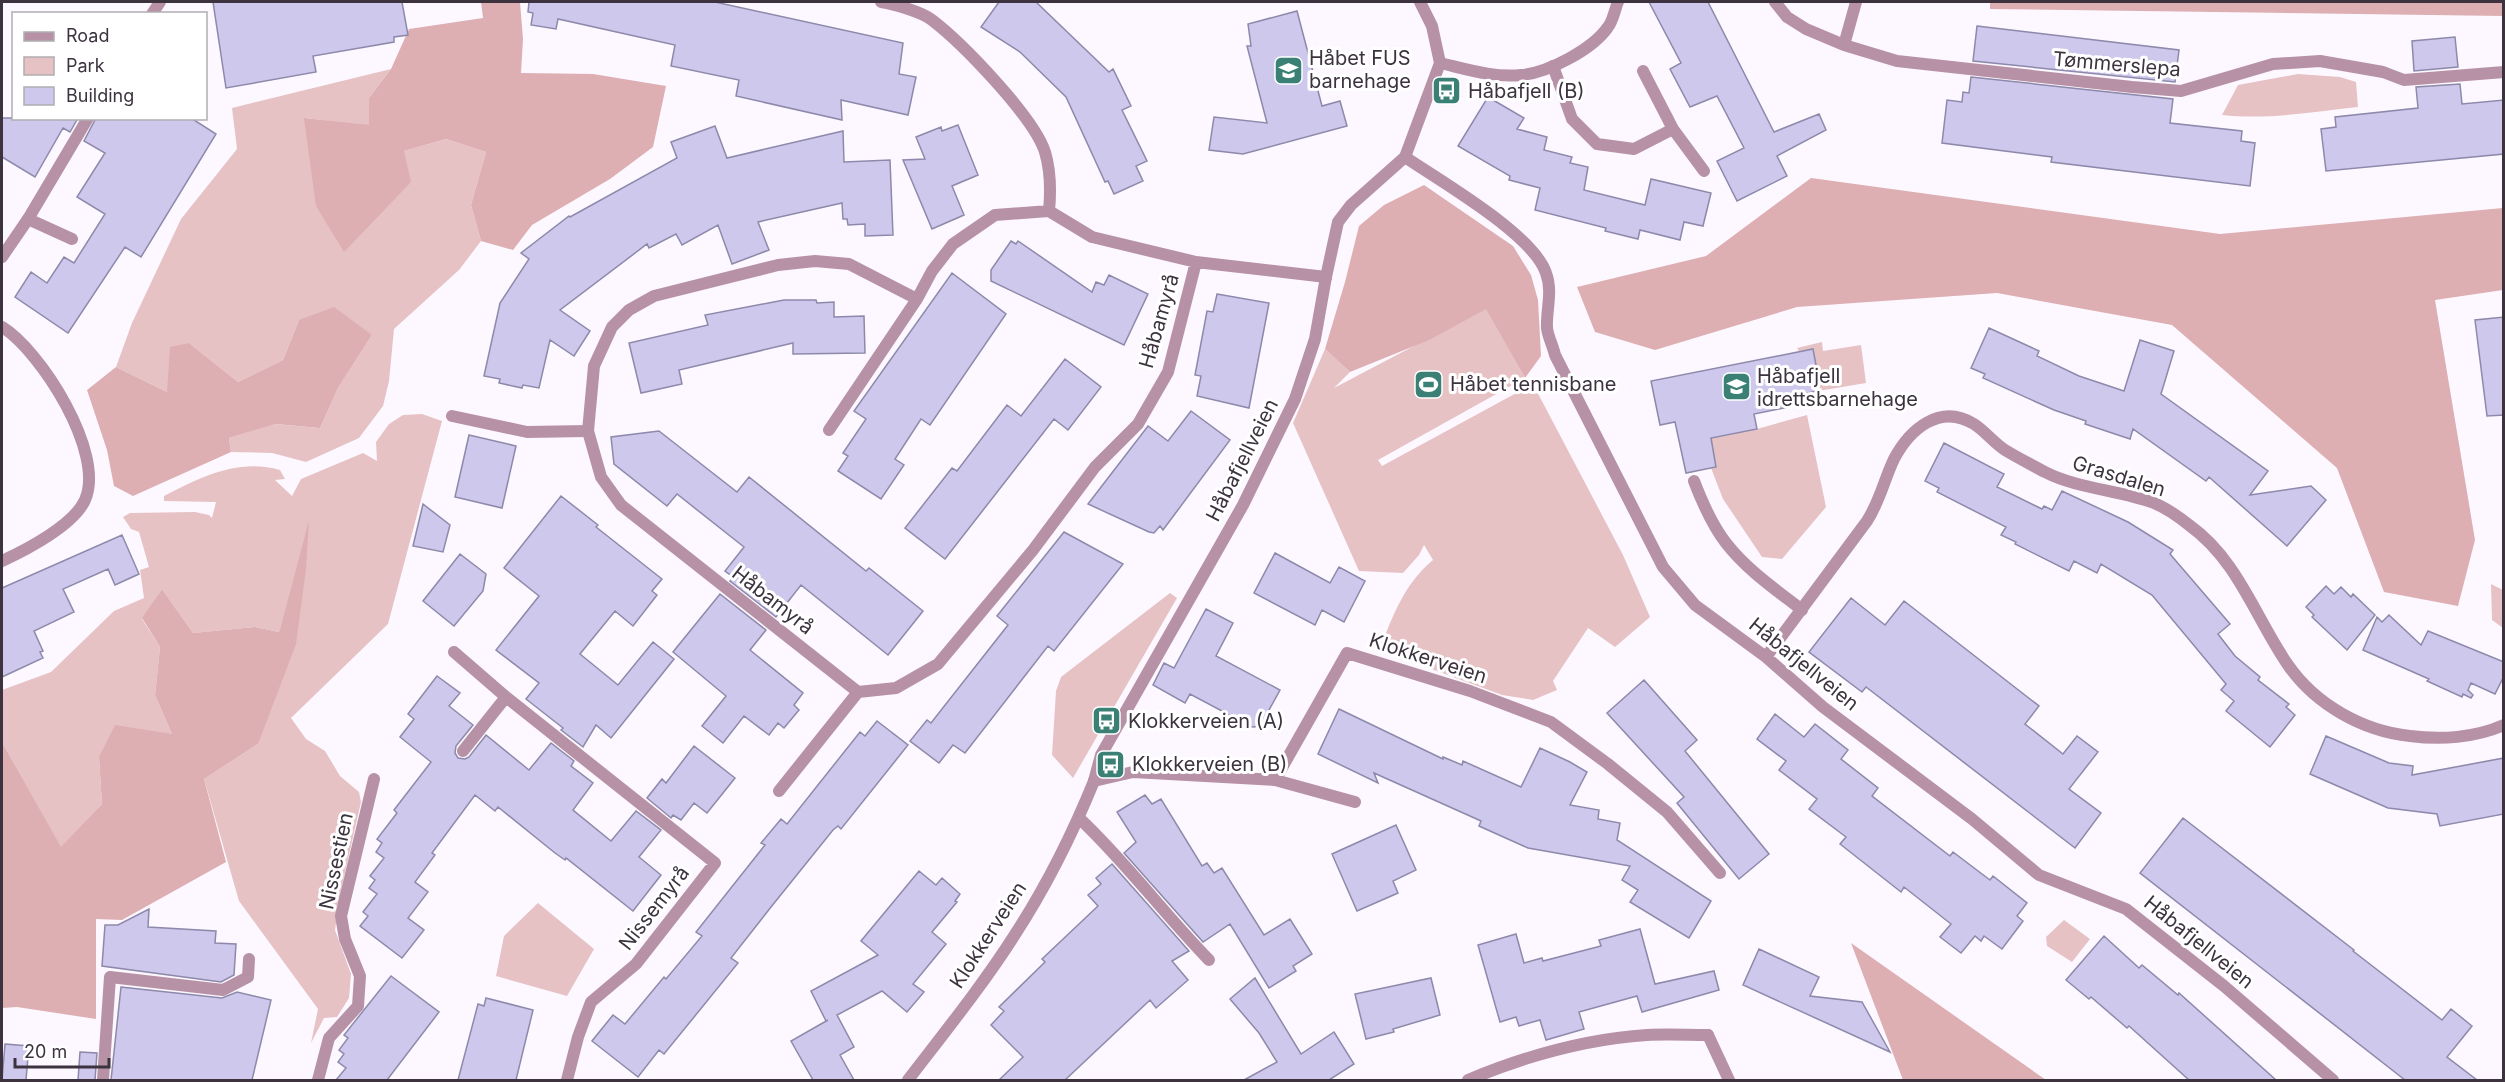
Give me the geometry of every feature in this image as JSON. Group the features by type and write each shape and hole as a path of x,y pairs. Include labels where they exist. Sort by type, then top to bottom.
{"street":[{"path":"829,430 917,299 932,271 953,244 995,215 1049,211 1051,179 1044,149 1023,115 994,80 930,18 880,2"},
{"path":"1420,2 1432,26 1440,63 1488,75 1522,75 1553,66 1589,47 1609,27 1618,2"},
{"name":"Tømmerslepa","path":"1775,2 1787,17 1806,29 1844,45 1898,62 2181,91 2273,64 2320,62 2383,72 2404,80 2504,72"},
{"path":"1844,45 1856,2"},
{"name":"Håbafjellveien","path":"1094,781 1101,755 1243,505 1295,399 1315,339 1338,222 1351,205 1405,157 1440,63"},
{"path":"1553,66 1572,118 1597,144 1634,149 1673,129"},
{"path":"1644,71 1673,129 1704,171"},
{"path":"2,257 28,219 87,120"},
{"name":"Håbafjellveien","path":"1405,157 1504,225 1536,255 1546,273 1550,298 1547,329 1555,355 1663,567 1695,604 1766,657 1823,707 1972,819 2039,875 2126,909 2224,986 2333,1080"},
{"name":"Håbamyrå","path":"1049,211 1092,237 1196,262 1326,277"},
{"path":"28,219 72,239"},
{"name":"Håbamyrå","path":"917,299 849,264 815,261 778,265 654,296 630,310 612,327 594,366 588,431 601,477 621,505 858,692 896,688 938,664 1033,550 1095,467 1138,424 1168,372 1196,262"},
{"path":"2,327 13,334 54,383 78,426 89,474 86,500 68,521 32,547 2,561"},
{"path":"452,416 527,432 588,431"},
{"name":"Grasdalen","path":"1766,657 1868,521 1877,505 1894,460 1907,438 1922,424 1942,416 1961,418 1975,425 2005,450 2053,476 2156,504 2189,525 2218,549 2248,592 2268,632 2289,666 2333,709 2365,726 2395,735 2427,738 2464,736 2504,726"},
{"path":"1694,481 1703,504 1724,541 1757,575 1802,609"},
{"name":"Nissemyrå","path":"454,652 506,697 715,863 636,964 591,1002 578,1037 567,1080"},
{"name":"Klokkerveien","path":"1275,780 1347,653 1470,691 1551,722 1667,812 1720,873"},
{"path":"779,791 858,692"},
{"path":"463,751 506,697"},
{"path":"1094,781 1133,772 1275,780 1354,802"},
{"name":"Nissestien","path":"318,1080 329,1038 358,1006 360,976 345,939 341,916 374,779"},
{"name":"Klokkerveien","path":"908,1080 957,1017 1014,937 1051,873 1079,818 1094,781"},
{"path":"1079,818 1108,846 1209,960"},
{"path":"103,1080 110,977 223,990 248,977 249,959"},
{"path":"1468,1080 1501,1066 1554,1050 1646,1035 1708,1035 1729,1080"}],"green space":[{"path":"391,69 369,98 369,126 305,118 404,151 446,139 486,152 471,205 481,241 459,270 394,329 389,381 383,406 359,438 306,462 272,453 231,452 229,438 274,424 320,428 338,388 372,335 299,320 283,360 238,382 189,343 167,392 116,367 132,323 181,219 237,149 232,108"},
{"path":"2298,74 2340,77 2356,82 2358,107 2273,116 2222,115 2238,85"},
{"path":"1486,308 1525,378 1378,460 1382,466 1533,384 1623,555 1650,617 1615,647 1588,628 1553,681 1557,690 1533,700 1502,695 1380,650 1400,601 1423,569 1433,560 1424,545 1419,555 1403,573 1359,571 1293,423 1325,349 1350,372 1334,388"},
{"path":"1822,342 1823,351 1861,345 1866,383 1818,391 1817,381 1819,380 1813,349 1799,351 1797,348"},
{"path":"422,414 442,421 388,624 291,718 306,739 325,751 340,776 359,792 361,802 341,890 335,930 351,974 349,998 337,1017 324,1018 311,1043 318,1009 239,901 204,779 258,744 308,525 279,632 255,627 193,633 162,589 142,619 160,647 155,695 172,734 99,757 102,804 61,848 2,742 2,690 51,672 114,611 144,598 140,570 149,567 139,532 131,529 123,517 130,513 195,512 209,515 212,518 216,502 164,501 164,496 220,471 249,466 280,470 285,479 275,480 292,496 301,479 363,453 377,461 376,442 389,424 403,415"},
{"path":"1807,415 1826,507 1782,559 1762,557 1723,499 1711,468 1716,467 1707,439 1757,429"},
{"path":"2491,584 2503,590 2503,628 2492,620"},
{"path":"1170,593 1177,598 1073,778 1052,755 1056,691 1061,677"},
{"path":"538,903 594,949 567,996 496,976 504,936"},
{"path":"2064,920 2090,939 2072,962 2047,946 2046,937"}],"shaded area":[{"path":"481,2 520,2 523,39 521,73 593,74 666,86 653,147 610,179 532,225 513,250 481,241 471,205 486,152 446,139 404,151 411,182 344,252 316,206 304,118 369,125 369,98 391,69 409,29 483,18"},
{"path":"1990,2 2503,2 2504,16 1990,9"},
{"path":"1811,178 2220,234 2503,208 2503,290 2435,300 2475,540 2458,606 2384,592 2337,468 2172,325 1997,293 1797,307 1655,350 1595,332 1577,287 1706,256"},
{"path":"1424,185 1513,246 1531,275 1538,300 1541,356 1525,378 1486,309 1429,340 1350,372 1325,349 1359,226 1384,205"},
{"path":"334,307 372,335 338,388 320,428 275,424 229,438 231,452 133,496 114,486 107,450 87,390 116,367 167,392 170,347 189,343 238,382 283,360 299,320"},
{"path":"309,520 306,569 296,644 258,744 204,779 226,862 122,920 96,919 96,1019 17,1007 2,1008 2,742 61,847 102,804 99,757 115,725 172,734 155,695 160,647 142,618 162,589 193,633 255,627 279,632"},
{"path":"1851,943 2046,1080 1903,1080"}],"building":[{"path":"213,2 402,2 408,35 394,37 394,42 313,56 316,72 226,88"},
{"path":"529,2 715,2 903,43 899,74 916,77 908,115 841,100 842,120 736,96 739,80 671,66 675,45 558,19 556,29 531,25 533,13 528,12"},
{"path":"999,2 1036,2 1109,72 1113,69 1131,106 1122,110 1147,161 1136,166 1143,181 1114,194 1108,181 1105,182 1066,97 1020,52 981,27"},
{"path":"1649,2 1708,2 1774,132 1819,114 1826,130 1777,156 1787,176 1737,201 1717,161 1744,148 1717,96 1690,107 1670,69 1681,63"},
{"path":"1297,11 1322,106 1340,101 1347,126 1243,154 1209,150 1214,117 1267,123 1247,46 1251,46 1248,24"},
{"path":"1977,26 2179,50 2175,82 1973,61"},
{"path":"2455,37 2458,67 2414,71 2412,41"},
{"path":"1971,77 2173,99 2170,123 2242,131 2241,141 2255,143 2250,186 2051,162 2052,157 1942,143 1947,100 1962,102 1963,92 1969,93"},
{"path":"2460,84 2462,104 2504,100 2504,154 2326,171 2321,129 2336,127 2335,117 2418,108 2416,87"},
{"path":"1488,97 1524,118 1517,129 1547,137 1544,150 1572,157 1570,163 1588,167 1584,190 1645,205 1651,179 1711,193 1703,226 1684,222 1680,240 1640,230 1638,239 1605,231 1606,228 1535,210 1540,188 1509,180 1510,176 1458,146"},
{"path":"2,118 77,120 70,132 63,128 35,177 2,157"},
{"path":"95,120 194,120 216,134 141,257 125,247 68,333 15,297 31,272 47,283 64,257 74,263 105,214 77,197 105,153 84,141"},
{"path":"958,125 978,175 952,186 964,215 932,229 903,160 925,159 916,137 941,127 942,131"},
{"path":"715,126 727,158 843,131 844,162 890,160 893,235 865,236 865,224 848,225 847,219 843,219 842,203 758,222 769,250 732,264 718,225 682,245 676,234 649,248 647,244 560,310 590,331 574,356 550,340 539,388 523,385 522,388 499,383 500,379 484,376 500,303 529,259 521,253 569,216 677,158 671,142"},
{"path":"1011,241 1016,244 1018,241 1092,292 1096,282 1104,285 1109,275 1148,294 1124,345 991,281 991,270"},
{"path":"952,273 1006,314 930,425 921,419 895,459 904,465 881,499 838,471 848,456 843,453 866,419 854,411"},
{"path":"1217,294 1269,303 1249,408 1197,396 1201,376 1195,375 1207,311 1213,312"},
{"path":"784,300 834,302 834,317 864,316 865,353 793,354 793,343 679,370 682,384 641,393 629,343 708,325 705,315"},
{"path":"2504,317 2504,415 2487,416 2475,320"},
{"path":"1989,328 2039,351 2037,356 2079,376 2124,391 2140,340 2174,351 2161,394 2268,471 2250,495 2311,486 2326,500 2287,546 2209,477 2206,481 2133,429 2130,439 2085,424 2086,421 2054,410 1983,378 1985,374 1971,368"},
{"path":"1813,349 1819,381 1817,381 1818,391 1807,393 1808,403 1754,414 1757,429 1711,438 1716,467 1686,473 1675,422 1660,425 1651,381"},
{"path":"1065,359 1101,387 1068,430 1054,419 945,559 905,528 952,468 957,471 1007,405 1021,416"},
{"path":"1191,411 1230,440 1163,530 1160,526 1154,533 1149,532 1088,504 1148,426 1168,441"},
{"path":"659,431 737,492 749,477 866,571 869,568 923,611 888,655 801,585 776,617 730,581 733,577 725,571 744,547 677,494 667,506 614,464 611,437"},
{"path":"469,435 516,446 502,508 455,497"},
{"path":"1944,443 2004,474 1997,487 2042,509 2044,506 2052,510 2062,491 2128,522 2173,550 2170,554 2230,624 2218,634 2235,656 2260,677 2258,680 2289,704 2286,707 2295,715 2270,747 2226,711 2234,701 2221,690 2226,684 2152,595 2101,564 2097,573 2074,561 2069,571 2015,544 2016,542 2001,535 2006,527 1937,492 1939,488 1925,481"},
{"path":"561,496 662,579 652,591 657,595 633,626 615,611 580,654 618,685 653,642 674,659 611,738 596,725 583,747 526,699 539,683 496,650 539,596 504,568"},
{"path":"423,504 450,525 443,552 413,546"},
{"path":"1064,532 1123,564 1054,651 1048,646 965,753 953,745 939,763 910,741 927,720 931,723 1008,625 997,616"},
{"path":"122,535 139,574 115,585 108,569 63,589 74,612 34,631 43,651 40,652 43,658 2,677 2,588"},
{"path":"1275,553 1330,583 1339,567 1365,581 1344,622 1322,610 1315,625 1254,593"},
{"path":"460,554 486,574 483,591 454,626 423,601"},
{"path":"2326,586 2334,594 2341,587 2351,597 2353,594 2375,615 2347,650 2312,617 2314,615 2306,607"},
{"path":"720,594 766,630 750,650 803,693 794,705 799,710 784,728 778,723 769,735 744,716 723,743 702,726 726,696 673,652"},
{"path":"1851,598 1885,625 1904,601 2039,706 2025,724 2063,754 2077,736 2098,752 2069,789 2101,813 2075,848 1866,687 1862,692 1809,652"},
{"path":"1206,609 1233,623 1216,656 1280,690 1269,710 1271,714 1265,726 1252,727 1190,694 1185,703 1153,685 1164,663 1174,668"},
{"path":"2389,615 2421,645 2428,631 2504,662 2504,676 2495,694 2471,683 2468,690 2473,695 2471,698 2463,694 2462,697 2427,681 2429,679 2363,650 2377,617 2382,622"},
{"path":"437,676 460,693 449,706 473,725 456,746 455,753 458,758 469,757 486,735 529,770 551,743 574,761 571,766 593,783 573,810 611,841 636,811 661,830 639,857 661,875 633,911 498,807 495,811 475,795 432,853 435,855 415,882 428,892 408,918 424,930 402,958 360,926 368,916 363,912 377,894 369,888 375,880 370,876 384,858 376,852 382,843 377,839 397,813 394,810 431,762 400,737 414,719 408,714"},
{"path":"1644,680 1697,740 1685,751 1769,854 1739,879 1677,803 1684,797 1607,713"},
{"path":"1339,709 1443,759 1443,757 1462,765 1463,761 1521,787 1540,748 1570,762 1587,772 1570,805 1599,810 1598,819 1620,823 1617,840 1711,901 1689,938 1630,902 1638,890 1622,880 1630,866 1528,848 1479,826 1481,821 1374,773 1378,783 1318,754"},
{"path":"1775,714 1804,737 1815,724 1848,750 1841,759 1878,788 1872,796 1950,856 1953,852 1990,880 1993,876 2027,903 2017,916 2023,921 2002,949 1984,936 1981,941 1975,936 1961,953 1940,937 1951,924 1904,887 1901,892 1840,844 1846,837 1809,809 1817,799 1779,770 1786,761 1757,739"},
{"path":"877,721 908,745 841,829 838,826 833,830 771,907 731,958 738,963 664,1054 659,1050 638,1077 592,1041 613,1015 625,1024 664,977 666,979 702,936 696,932 765,845 761,843 781,819 787,824 860,732 865,736"},
{"path":"2326,736 2389,763 2413,766 2412,775 2504,758 2504,814 2440,826 2437,814 2388,808 2310,774"},
{"path":"694,746 735,778 707,813 694,803 681,820 673,815 671,818 647,798 662,779 666,783"},
{"path":"1145,795 1152,804 1161,799 1202,866 1207,863 1214,873 1222,868 1264,935 1290,919 1312,954 1293,966 1296,971 1269,988 1230,924 1203,942 1124,853 1136,842 1117,812"},
{"path":"2183,818 2442,1020 2451,1009 2472,1026 2447,1057 2477,1080 2405,1080 2140,873"},
{"path":"1396,825 1416,870 1393,881 1398,893 1357,911 1332,854"},
{"path":"1112,864 1189,951 1172,961 1188,980 1156,1008 1150,1000 1065,1080 999,1080 1023,1057 991,1025 1004,1011 999,1007 1045,962 1042,959 1098,906 1088,895 1101,884 1096,878"},
{"path":"919,871 936,885 942,878 960,894 955,901 957,902 932,932 946,944 913,984 924,992 907,1012 882,991 837,1015 854,1047 840,1055 854,1080 813,1080 791,1041 828,1020 826,1021 811,991 878,955 861,941"},
{"path":"149,909 148,927 216,931 215,943 236,944 234,975 221,982 102,966 105,925 118,925"},
{"path":"1640,929 1655,984 1714,971 1719,990 1642,1012 1637,996 1579,1012 1584,1029 1546,1040 1540,1020 1519,1026 1516,1017 1500,1022 1478,945 1516,934 1524,963 1542,958 1543,961 1601,946 1599,940"},
{"path":"2104,936 2139,968 2142,965 2178,995 2179,993 2276,1080 2189,1080 2129,1026 2127,1028 2091,997 2089,999 2066,980"},
{"path":"1759,949 1819,977 1810,996 1862,1002 1890,1052 1743,985"},
{"path":"391,976 439,1012 387,1080 336,1080 346,1068 338,1062 344,1054 339,1050 348,1038 344,1035"},
{"path":"1255,978 1301,1054 1334,1032 1354,1064 1329,1080 1244,1080 1277,1062 1259,1033 1230,999"},
{"path":"1431,978 1440,1015 1393,1029 1394,1032 1366,1039 1355,994"},
{"path":"121,987 222,998 237,992 271,1000 252,1080 111,1080"},
{"path":"486,998 533,1010 516,1080 458,1080 478,1004 484,1006"},
{"path":"5,1044 29,1046 26,1080 2,1080"},
{"path":"80,1052 97,1053 95,1080 78,1080"}],"place":[{"name":"Håbet FUS barnehage","path":"1288,70"},
{"name":"Håbafjell (B)","path":"1447,91"},
{"name":"Håbet tennisbane","path":"1429,384"},
{"name":"Håbafjell idrettsbarnehage","path":"1736,387"},
{"name":"Klokkerveien (A)","path":"1107,721"},
{"name":"Klokkerveien (B)","path":"1111,764"}]}
